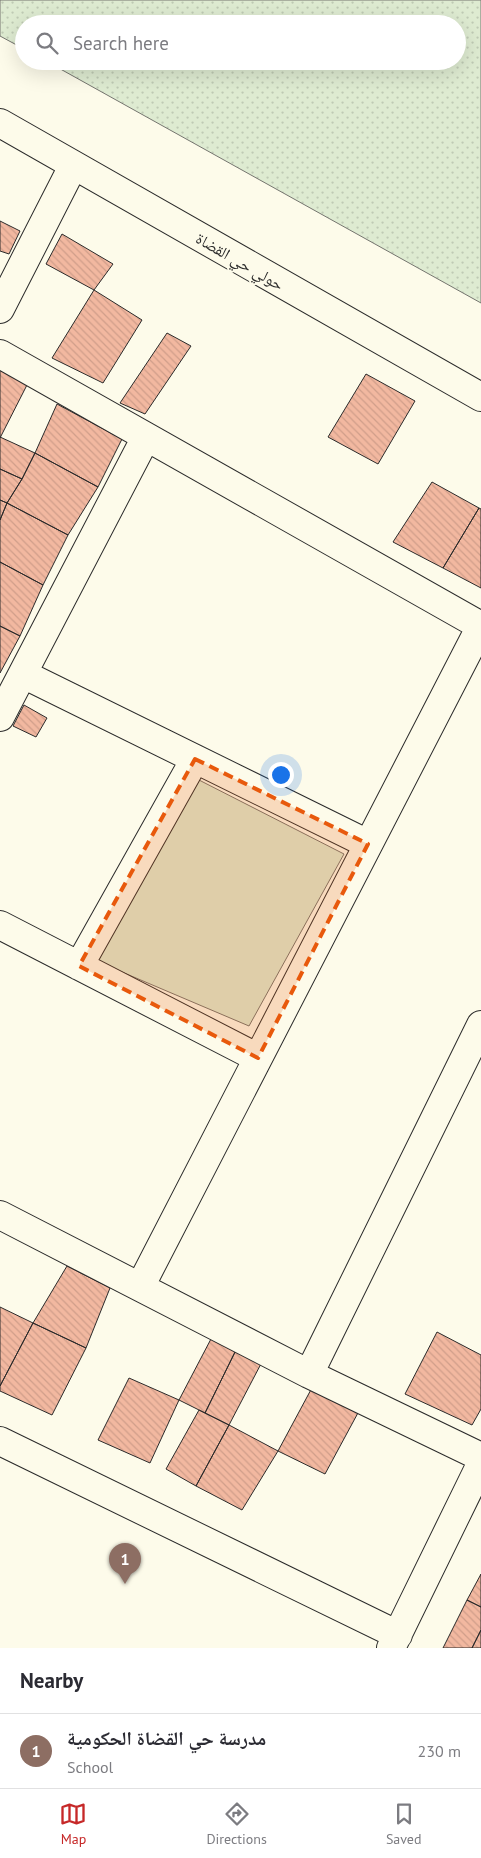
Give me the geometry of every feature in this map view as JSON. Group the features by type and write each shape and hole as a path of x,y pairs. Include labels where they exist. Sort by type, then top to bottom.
{"street":[{"name":"حولي حي القضاة","path":"0,123 481,397"},
{"path":"0,309 73,166"},
{"path":"0,354 481,626 140,1287"},
{"path":"0,717 146,437"},
{"path":"22,674 368,844"},
{"path":"79,966 195,759"},
{"path":"0,925 258,1058"},
{"path":"309,1374 481,1026"},
{"path":"0,1215 309,1374 481,1457"},
{"path":"0,1441 394,1641 481,1464"}],"highlighted area":[{"path":"195,759 368,844 258,1058 79,966"}],"green space":[{"path":"0,0 481,0 481,303 62,70 466,70 466,15 15,15 15,44 0,36"},
{"path":"199,780 344,854 249,1026 96,961"}],"building":[{"path":"0,221 20,231 9,254 0,251"},
{"path":"62,234 113,264 94,290 46,264"},
{"path":"94,290 142,320 103,383 52,358"},
{"path":"167,333 191,346 145,414 120,403"},
{"path":"0,369 28,383 0,438"},
{"path":"366,374 415,401 378,464 328,437"},
{"path":"57,404 122,439 98,487 35,453"},
{"path":"0,437 35,453 22,479 0,469"},
{"path":"35,453 98,487 68,535 7,503"},
{"path":"0,469 22,479 7,503 0,500"},
{"path":"432,482 479,508 443,568 393,542"},
{"path":"0,500 7,503 0,520"},
{"path":"7,503 68,535 43,585 0,562 0,520"},
{"path":"479,508 481,509 481,588 443,568"},
{"path":"0,562 43,585 20,636 0,626"},
{"path":"0,626 20,636 0,673"},
{"path":"24,705 47,718 36,737 13,726"},
{"path":"67,1266 110,1288 86,1348 33,1323"},
{"path":"0,1307 33,1323 0,1386"},
{"path":"33,1323 86,1348 52,1415 0,1391 0,1386"},
{"path":"437,1332 481,1355 481,1409 472,1425 405,1394"},
{"path":"212,1337 237,1348 205,1413 179,1400"},
{"path":"237,1348 263,1360 229,1425 205,1413"},
{"path":"129,1378 179,1400 150,1463 98,1440"},
{"path":"314,1384 359,1411 325,1474 278,1451"},
{"path":"199,1410 229,1425 196,1486 166,1469"},
{"path":"229,1425 278,1451 242,1510 196,1486"},
{"path":"481,1574 481,1607 467,1600"},
{"path":"467,1600 481,1607 481,1630 472,1648 443,1648"},
{"path":"481,1630 481,1648 472,1648"}],"place":[{"name":"مدرسة حي القضاة الحكومية","path":"125,1584"}]}
